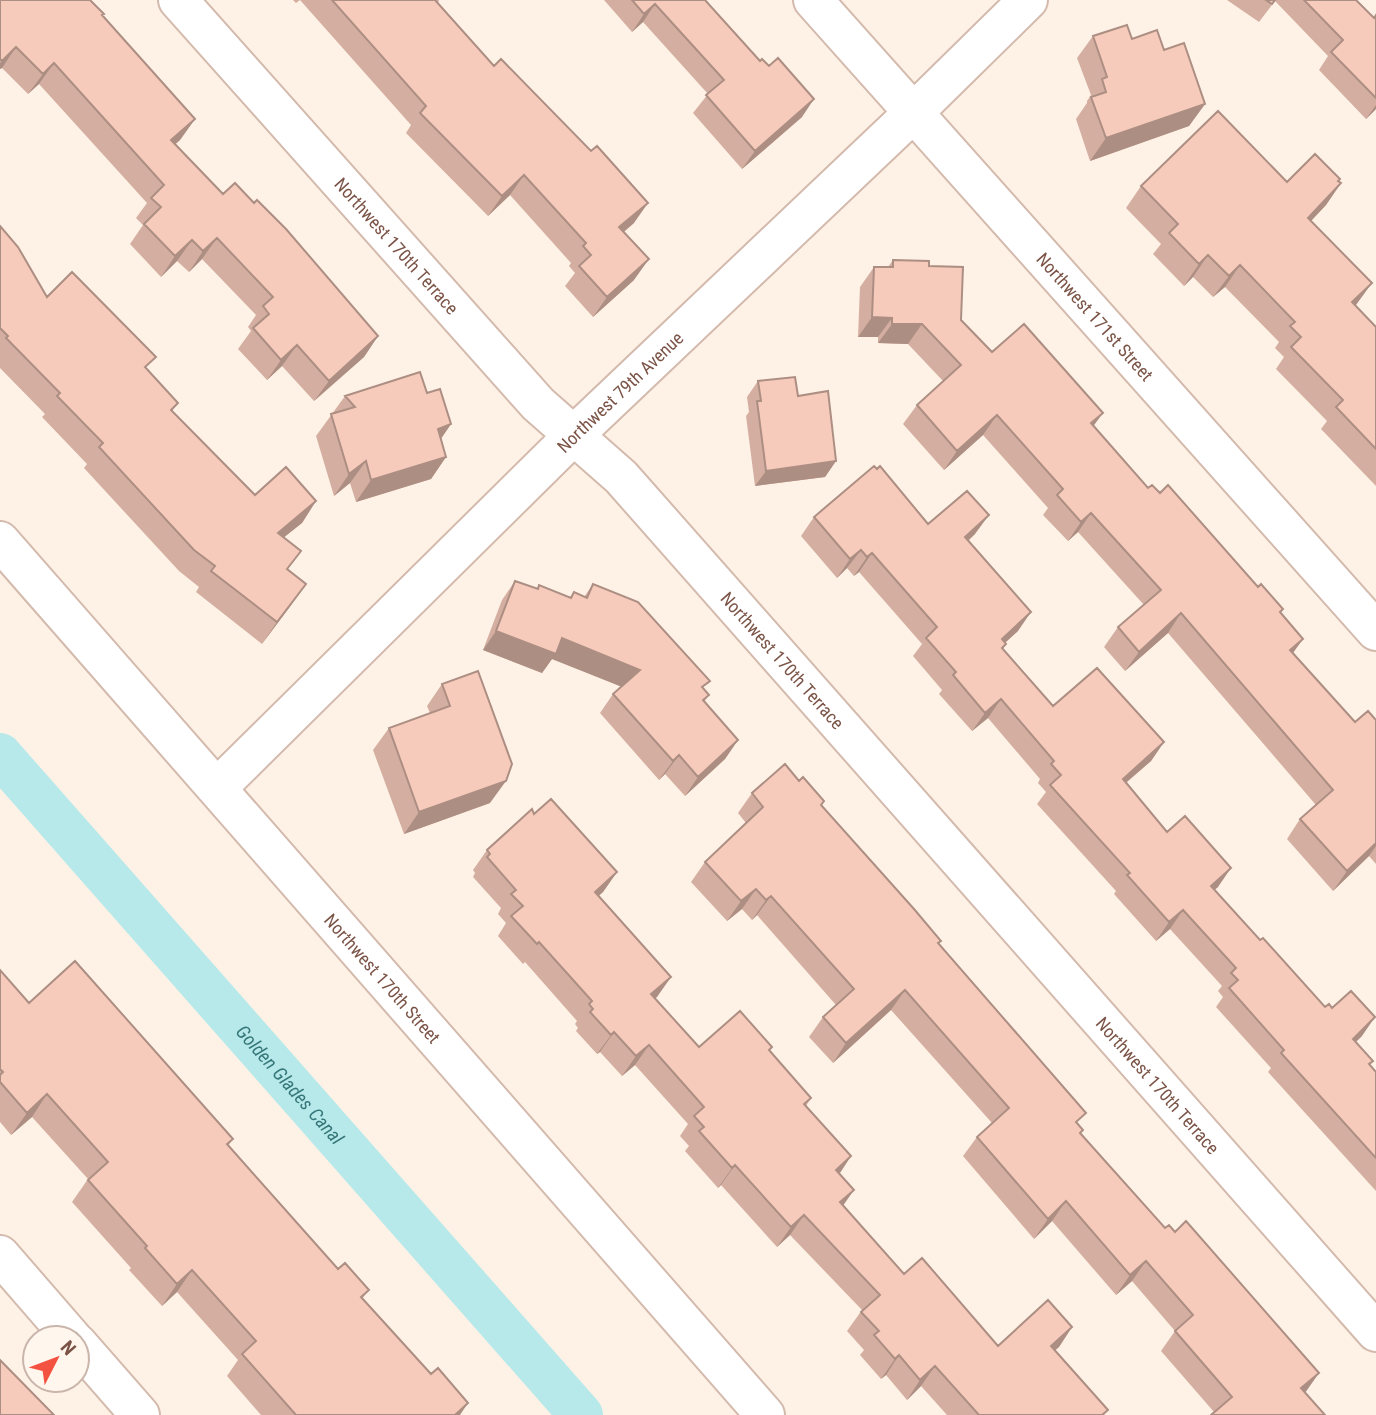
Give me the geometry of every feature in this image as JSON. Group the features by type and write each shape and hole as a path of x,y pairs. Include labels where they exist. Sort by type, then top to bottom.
{"street":[{"name":"Northwest 170th Terrace","path":"178,0 538,404 630,488 1376,1332"},
{"name":"Northwest 171st Street","path":"813,0 1376,631"},
{"name":"Northwest 79th Avenue","path":"217,788 575,435 1028,0"},
{"name":"Northwest 170th Street","path":"0,541 765,1415"},
{"path":"0,1255 60,1324"},
{"path":"91,1359 140,1415"}],"building":[{"path":"0,0 90,0 195,119 171,140 223,194 235,183 254,203 257,200 286,229 378,336 329,381 297,345 281,360 253,328 269,314 263,306 273,297 217,238 203,251 192,240 175,256 144,224 161,207 151,198 164,185 54,63 43,74 16,47 2,61 0,59"},
{"path":"332,0 435,0 494,66 501,59 591,151 597,146 648,203 619,227 649,259 607,297 579,266 591,255 583,246 586,243 524,175 502,196 420,113 426,106"},
{"path":"632,0 705,0 760,61 762,59 769,66 778,58 814,99 755,151 706,95 724,80 655,4 644,14"},
{"path":"1304,0 1356,0 1374,18 1376,15 1376,98 1331,52 1343,40"},
{"path":"1127,25 1132,39 1157,30 1164,50 1184,43 1205,104 1106,138 1091,97 1106,92 1102,79 1107,77 1093,36"},
{"path":"1218,111 1287,182 1315,154 1340,179 1338,181 1341,183 1308,218 1372,283 1352,302 1376,327 1376,449 1336,407 1343,400 1291,347 1301,337 1290,326 1295,322 1240,265 1229,276 1208,255 1199,264 1169,233 1178,224 1141,186"},
{"path":"0,226 18,247 47,297 72,272 156,357 145,367 178,403 171,410 255,495 286,467 316,501 278,533 301,551 287,569 306,584 277,622 211,571 215,566 194,550 99,447 103,443 57,396 60,393 6,338 8,336 0,328"},
{"path":"893,260 929,261 929,266 963,267 961,320 992,352 1024,324 1103,413 1091,423 1148,488 1152,485 1160,493 1168,485 1258,587 1261,584 1283,609 1280,612 1303,639 1290,650 1355,722 1368,711 1376,720 1376,843 1347,871 1300,819 1333,790 1181,613 1139,652 1118,627 1161,590 1091,513 1081,522 1057,495 1063,489 997,415 957,451 917,405 961,365 922,324 892,324 892,318 872,317 874,267 893,267"},
{"path":"420,372 427,393 440,389 451,424 438,429 446,457 371,480 366,461 349,474 331,414 355,407 345,396"},
{"path":"795,377 798,396 828,391 836,461 766,471 757,401 761,401 758,381"},
{"path":"874,466 877,469 880,466 928,524 967,491 989,515 965,537 1031,612 1002,639 1006,644 1002,648 1053,706 1097,668 1164,742 1123,779 1167,832 1185,816 1231,868 1211,886 1260,940 1263,938 1325,1007 1329,1004 1332,1008 1351,991 1375,1017 1353,1039 1373,1061 1369,1064 1376,1072 1376,1158 1281,1053 1284,1050 1229,988 1238,980 1231,973 1236,968 1183,910 1169,922 1127,875 1130,873 1050,785 1061,775 1051,764 1054,761 1001,699 985,713 953,675 956,672 926,638 937,627 872,553 867,557 861,550 850,559 814,517"},
{"path":"515,581 538,589 539,585 571,598 574,592 587,598 593,584 638,602 710,681 702,687 709,695 703,700 738,740 698,777 679,755 673,761 613,694 640,670 562,638 556,654 496,631"},
{"path":"478,671 512,764 506,781 419,812 389,728 450,706 442,684"},
{"path":"785,764 799,781 803,777 824,801 821,805 914,909 941,941 938,943 1086,1113 1076,1122 1083,1130 1080,1133 1165,1228 1169,1225 1175,1232 1186,1221 1319,1373 1301,1388 1325,1415 1211,1415 1232,1397 1175,1331 1193,1315 1146,1261 1130,1275 1066,1201 1048,1219 977,1137 1009,1108 905,990 846,1043 823,1017 854,989 771,896 766,900 756,889 741,901 705,862 763,807 752,793"},
{"path":"551,799 617,872 595,892 671,977 651,994 699,1047 740,1011 772,1047 769,1050 811,1098 804,1104 851,1156 836,1170 854,1190 840,1202 904,1274 922,1258 998,1346 1048,1300 1072,1327 1051,1346 1108,1410 1102,1415 979,1415 935,1366 920,1380 899,1355 895,1359 874,1335 879,1331 861,1312 880,1295 804,1215 791,1227 735,1165 732,1168 699,1131 704,1127 694,1116 704,1107 649,1045 636,1056 614,1032 611,1035 590,1012 593,1009 589,1004 592,1001 539,942 537,944 511,916 523,906 511,894 516,890 487,857 490,854 487,850 532,809 534,814"},
{"path":"75,961 233,1139 227,1144 338,1269 345,1263 369,1290 361,1297 431,1374 438,1368 468,1403 455,1415 296,1415 242,1354 256,1341 192,1270 177,1284 88,1180 108,1162 47,1094 27,1113 0,1082 3,1072 0,1069 0,970 29,1003"},
{"path":"0,1360 21,1381 21,1394 33,1394 54,1415 0,1415"}],"waterway":[{"name":"Golden Glades Canal","path":"0,755 581,1415"}]}
